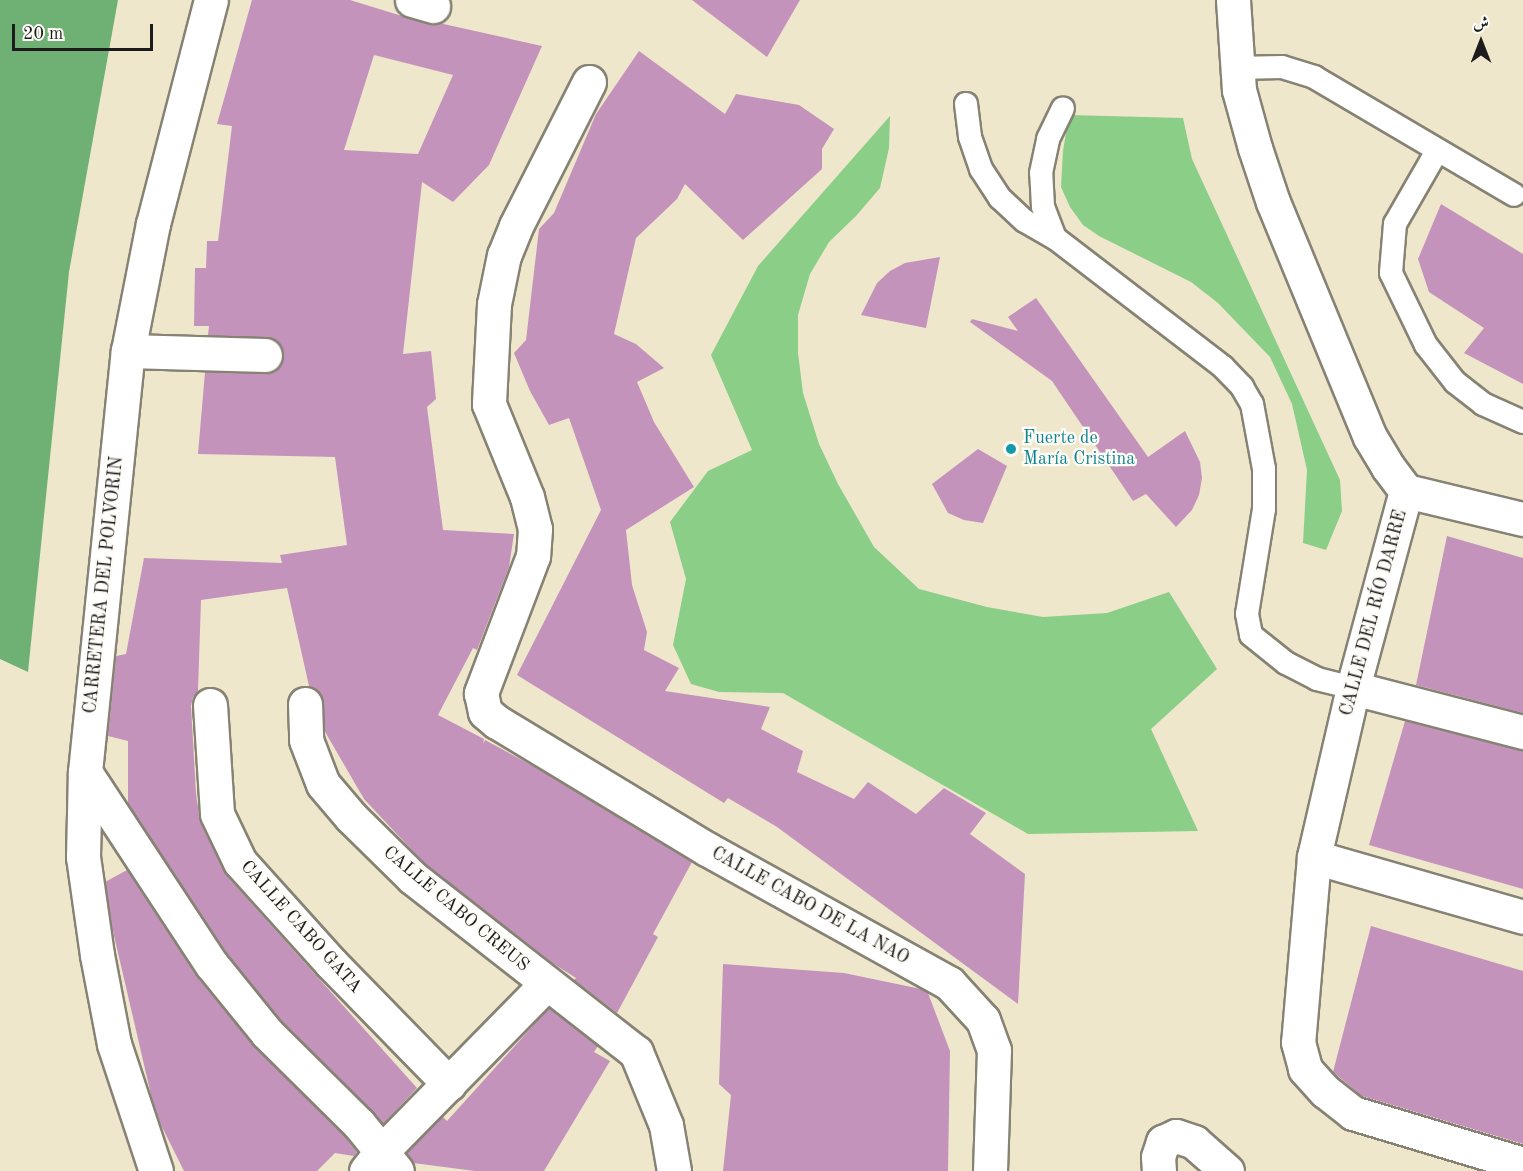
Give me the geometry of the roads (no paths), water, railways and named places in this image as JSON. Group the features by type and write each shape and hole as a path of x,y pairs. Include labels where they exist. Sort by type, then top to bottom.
{"street":[{"name":"CARRETERA DEL POLVORIN","path":"156,1171 114,1044 97,955 83,857 85,772 128,351 153,224 211,0"},
{"name":"CALLE DEL RÍO DARRE","path":"1233,0 1236,68 1255,148 1273,201 1370,436 1388,467 1406,490 1353,688 1314,857 1298,1042 1305,1069 1325,1091 1353,1113 1523,1164"},
{"name":"CALLE CABO DE LA NAO","path":"589,82 516,226 504,255 494,304 489,404 527,497 535,529 533,556 481,693 485,712 708,849 949,983 983,1020 994,1050 990,1171"},
{"path":"128,351 265,355"},
{"path":"1406,490 1523,519"},
{"path":"1353,688 1523,732"},
{"name":"CALLE CABO CREUS","path":"306,704 306,740 323,784 344,809 413,878 636,1052 666,1125 674,1171"},
{"name":"CALLE CABO GATA","path":"210,705 217,814 240,862 331,963 449,1084"},
{"path":"85,772 212,965 267,1034 359,1124 381,1165 449,1084 546,984"},
{"path":"1314,857 1523,917"},
{"path":"1161,1157 1176,1136 1194,1142 1227,1171"}],"lane":[{"path":"1236,68 1282,67 1314,77 1514,195"},
{"path":"966,104 969,137 981,169 1000,198 1025,221 1055,238 1222,367 1242,387 1252,404 1260,440 1264,509 1247,614 1251,636 1286,663 1317,679 1353,688"},
{"path":"1055,238 1043,207 1041,172 1048,139 1063,108"},
{"path":"1437,151 1395,224 1391,273 1426,345 1455,382 1483,404 1523,422"}],"place":[{"name":"Fuerte de María Cristina","path":"1011,449"}]}
